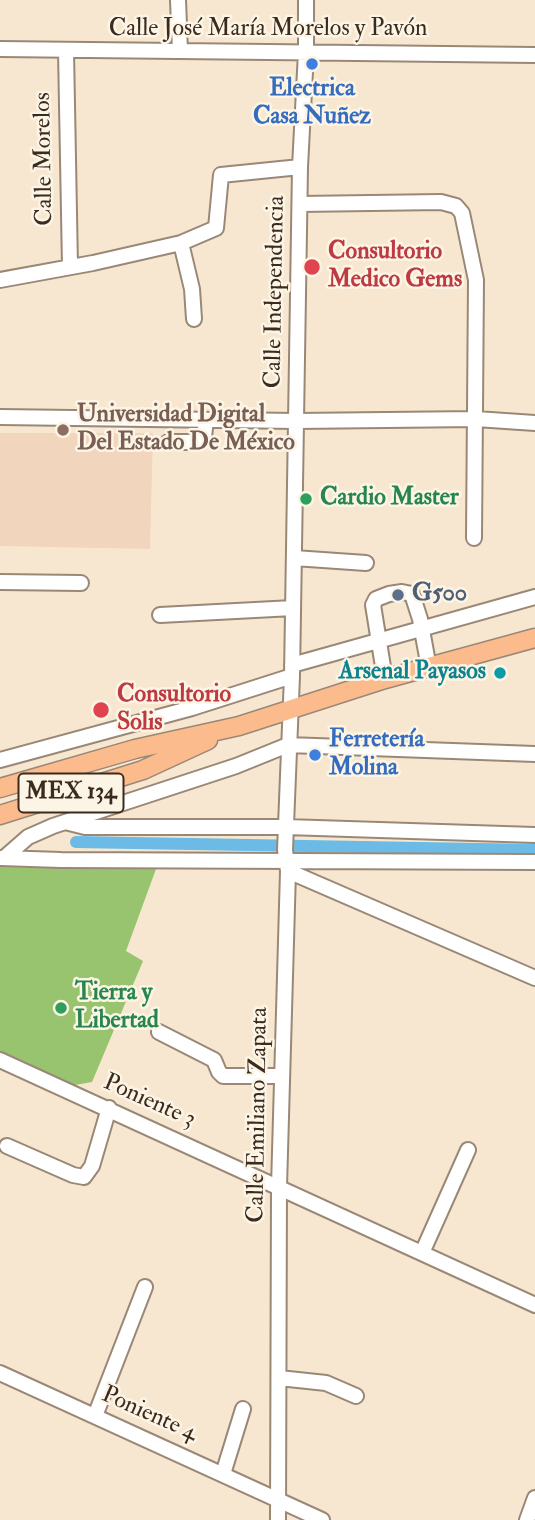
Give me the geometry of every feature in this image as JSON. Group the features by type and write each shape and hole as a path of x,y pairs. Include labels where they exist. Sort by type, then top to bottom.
{"main road":[{"name":"MEX 134","path":"0,788 135,749 240,726 385,679 535,638"},
{"name":"MEX 134","path":"0,815 143,770 240,726"}],"street":[{"path":"178,0 180,51"},
{"name":"Calle Independencia","path":"290,711 300,167 306,0"},
{"name":"Calle José María Morelos y Pavón","path":"0,49 535,55"},
{"name":"Calle Morelos","path":"66,51 70,267"},
{"path":"0,280 181,243 216,228 221,175 300,167"},
{"path":"300,204 441,202 458,208 465,223 476,280 474,538"},
{"path":"181,243 192,289 194,319"},
{"path":"0,417 296,421 476,419 535,423"},
{"path":"168,442 199,442 204,437 205,420"},
{"path":"294,558 366,563"},
{"path":"0,582 81,583"},
{"path":"385,679 373,605 376,599 388,594 412,594 429,668"},
{"path":"0,760 192,708 379,641 535,597"},
{"path":"160,615 293,608"},
{"name":"Calle Emiliano Zapata","path":"278,1520 279,1187 290,711"},
{"path":"2,858 28,838 65,822 236,766 288,745 535,754"},
{"path":"65,822 85,827 286,849 535,862"},
{"path":"2,858 74,860 535,835"},
{"path":"286,849 535,978"},
{"path":"159,1032 214,1060 223,1076 282,1076"},
{"name":"Poniente 3","path":"0,1060 535,1305"},
{"path":"7,1146 84,1177 92,1166 108,1108"},
{"path":"422,1253 468,1150"},
{"path":"96,1416 145,1287"},
{"name":"Poniente 4","path":"0,1373 322,1520"},
{"path":"279,1377 326,1383 356,1396"},
{"path":"223,1474 243,1409"},
{"path":"527,1520 535,1498"}],"shaded area":[{"path":"0,433 153,433 150,549 0,546"}],"green space":[{"name":"Tierra y Libertad","path":"0,867 156,869 126,951 143,961 92,1082 64,1087 0,1056"}],"waterway":[{"path":"76,842 535,850"}],"place":[{"name":"Electrica Casa Nuñez","path":"312,64"},
{"name":"Consultorio Medico Gems","path":"312,267"},
{"name":"Universidad Digital Del Estado De México","path":"63,430"},
{"name":"Cardio Master","path":"306,499"},
{"name":"G500","path":"398,595"},
{"name":"Arsenal Payasos","path":"500,673"},
{"name":"Consultorio Solis","path":"101,710"},
{"name":"Ferretería Molina","path":"315,755"},
{"name":"Tierra y Libertad","path":"61,1008"}]}
